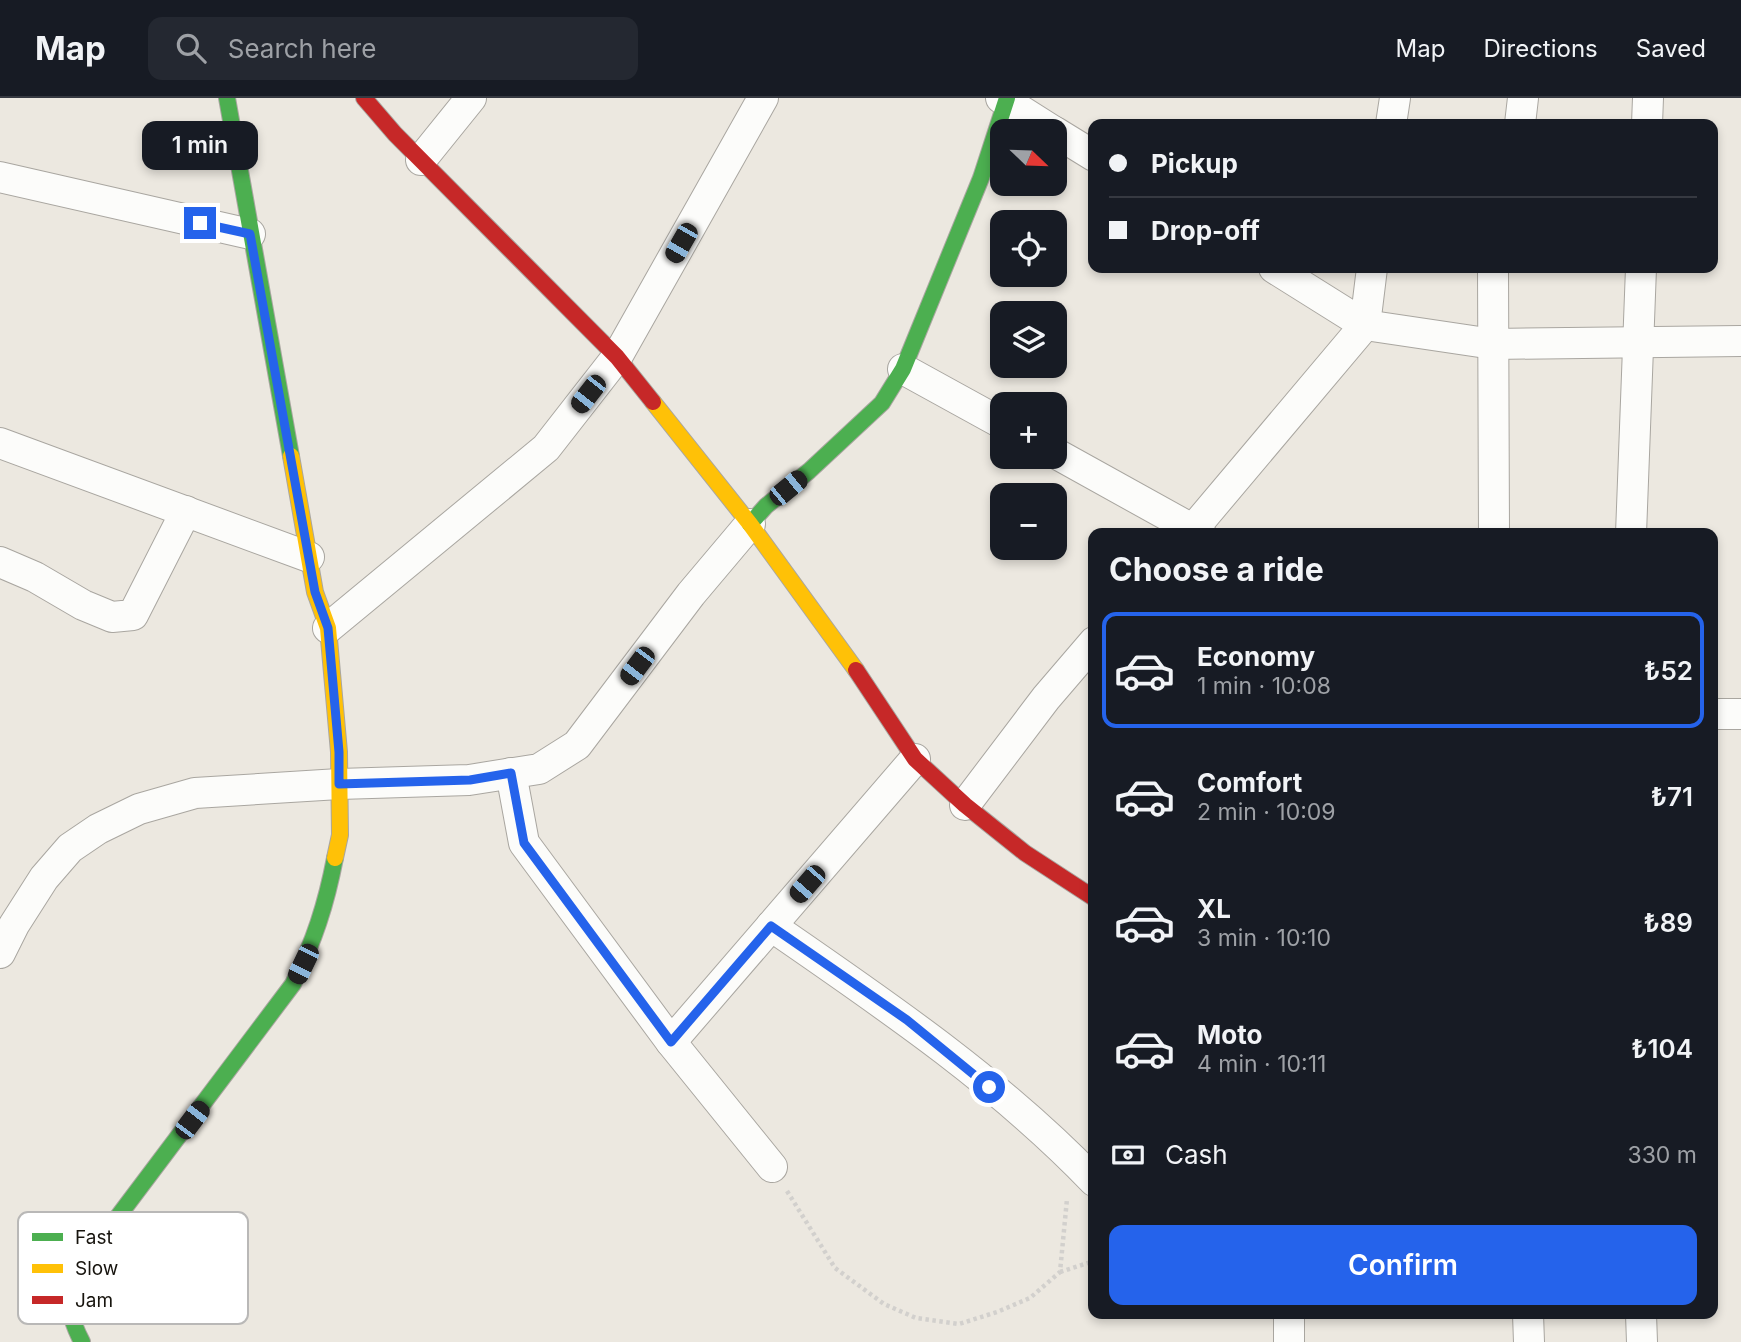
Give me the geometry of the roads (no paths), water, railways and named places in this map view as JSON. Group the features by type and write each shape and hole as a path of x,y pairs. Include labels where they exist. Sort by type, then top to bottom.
{"street":[{"path":"122,1212 293,984 313,943 327,901 340,835 339,752 328,628 315,592 227,98"},
{"path":"364,98 421,160 617,357 750,524 830,632 915,760 965,806 1025,853 1088,894"},
{"path":"421,160 471,98"},
{"path":"328,628 546,448 617,357 763,98"},
{"path":"1392,119 1395,98"},
{"path":"1521,119 1523,98"},
{"path":"1647,119 1648,98"},
{"path":"0,953 44,878 70,848 98,829 139,809 195,793 339,784 470,780 539,769 577,745 691,594 766,506 809,471 882,403 903,369 981,178 1005,99 1035,119"},
{"path":"1068,140 1088,152"},
{"path":"0,177 250,234"},
{"path":"1282,273 1365,325 1493,344 1741,341"},
{"path":"1197,528 1365,325 1371,273"},
{"path":"1493,273 1494,528"},
{"path":"1631,528 1641,273"},
{"path":"903,369 990,417"},
{"path":"0,443 309,557"},
{"path":"1067,460 1187,528"},
{"path":"0,562 112,617 132,615 186,511"},
{"path":"965,806 1045,698 1088,649"},
{"path":"1718,714 1741,714"},
{"path":"671,1042 915,760"},
{"path":"511,773 524,843 671,1042 772,1167"},
{"path":"771,926 907,1020 1051,1137 1088,1175"},
{"path":"1289,1319 1290,1342"},
{"path":"1528,1319 1529,1342"},
{"path":"1641,1319 1642,1342"},
{"path":"73,1324 82,1342"}]}
